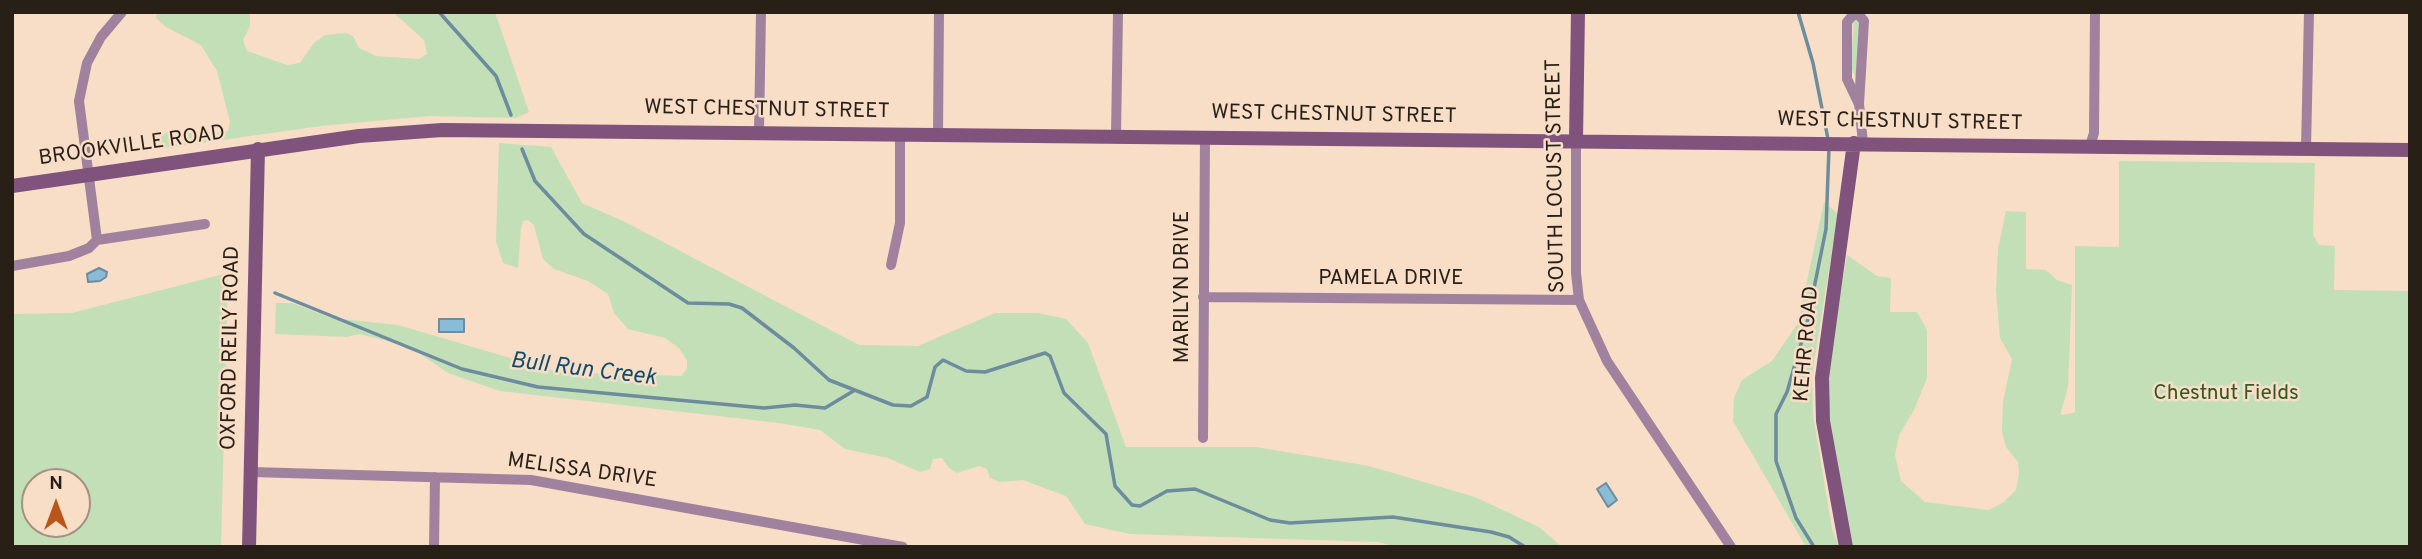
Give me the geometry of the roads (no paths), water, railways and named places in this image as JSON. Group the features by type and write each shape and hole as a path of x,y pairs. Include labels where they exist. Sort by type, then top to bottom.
{"main road":[{"name":"SOUTH LOCUST STREET","path":"1576,140 1578,12"},
{"name":"WEST CHESTNUT STREET","path":"258,149 359,136 442,130 2410,150"},
{"name":"KEHR ROAD","path":"1846,547 1823,421 1822,377 1858,144"},
{"name":"BROOKVILLE ROAD","path":"12,186 258,149"},
{"name":"OXFORD REILY ROAD","path":"249,547 258,149"}],"street":[{"path":"97,240 80,123 82,83 87,63 101,37 122,12"},
{"path":"759,132 761,12"},
{"path":"938,134 939,12"},
{"path":"1116,135 1118,12"},
{"path":"2090,146 2094,132 2095,12"},
{"path":"2306,148 2309,12"},
{"path":"1858,144 1864,21 1858,15 1853,15 1847,22 1847,79 1859,104"},
{"path":"891,265 900,223 900,133"},
{"name":"MARILYN DRIVE","path":"1203,438 1205,136"},
{"name":"SOUTH LOCUST STREET","path":"1576,140 1576,273 1579,300 1607,361 1731,547"},
{"path":"12,266 69,256 89,248 97,240 205,224"},
{"name":"PAMELA DRIVE","path":"1203,298 1579,300"},
{"name":"MELISSA DRIVE","path":"251,472 531,480 903,547"},
{"path":"434,547 435,477"}],"water":[{"path":"99,268 107,272 106,277 100,281 88,282 87,274"},
{"path":"439,319 464,319 464,332 439,332"},
{"path":"1606,483 1617,500 1608,507 1597,489"}],"waterway":[{"name":"Bull Run Creek","path":"439,12 496,76 511,115"},
{"path":"1798,12 1813,63 1828,139"},
{"path":"1814,547 1796,518 1776,461 1776,414 1787,392 1807,323 1826,229 1829,147"},
{"name":"Bull Run Creek","path":"522,149 535,181 584,234 688,303 729,304 742,308 794,348 829,380 893,405 911,406 927,397 935,367 943,360 966,371 985,372 1045,353 1050,356 1064,393 1106,434 1115,486 1132,505 1140,506 1167,491 1195,489 1270,520 1290,523 1393,517 1491,532 1509,537 1525,547"},
{"name":"Bull Run Creek","path":"275,293 462,369 538,387 764,408 795,405 825,408 855,390"}],"park label":[{"name":"Chestnut Fields","path":"2226,395"}]}
